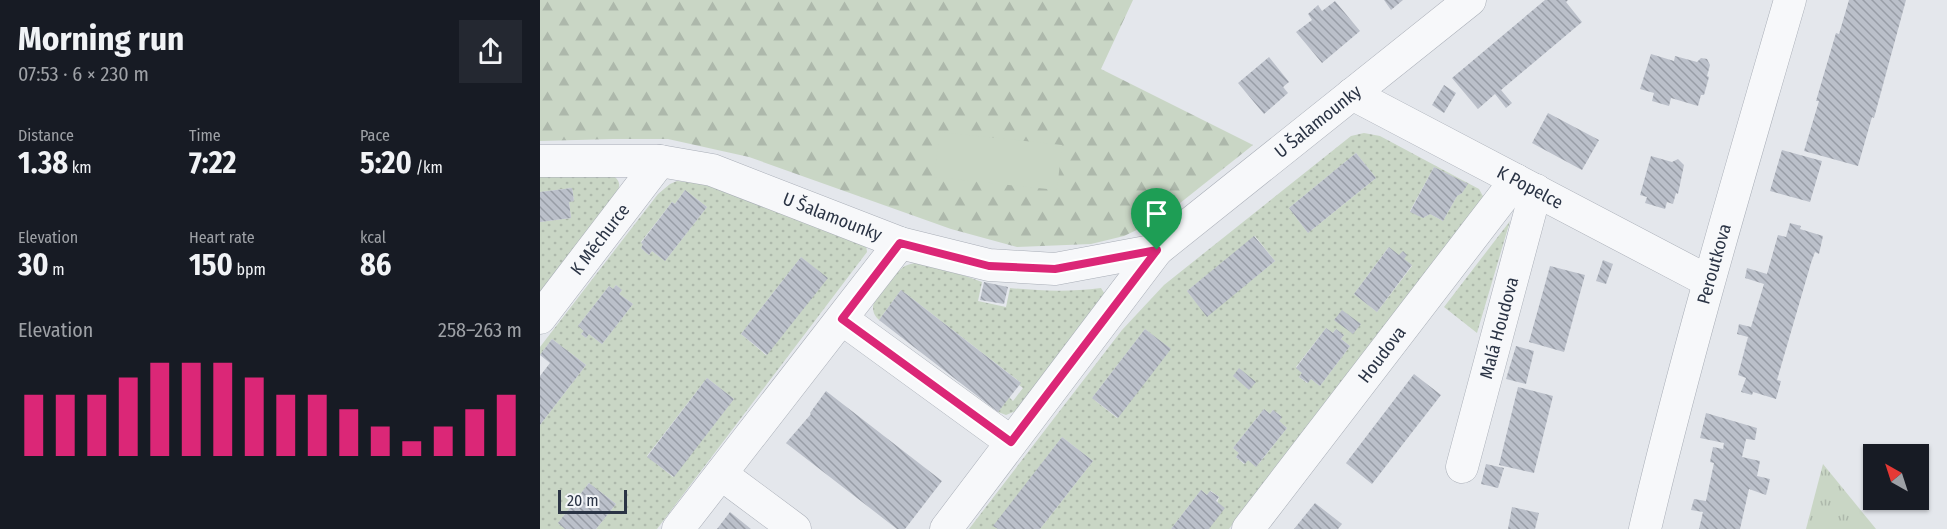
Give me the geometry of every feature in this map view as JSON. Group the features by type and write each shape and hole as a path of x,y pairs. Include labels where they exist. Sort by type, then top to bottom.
{"street":[{"name":"U Šalamounky","path":"540,161 660,161 712,170 900,243 989,266 1055,269 1157,250 1470,0"},
{"name":"Peroutkova","path":"1645,529 1708,281 1790,0"},
{"name":"K Popelce","path":"1352,94 1708,281"},
{"name":"K Měchurce","path":"540,318 660,161"},
{"name":"Malá Houdova","path":"1462,467 1526,185"},
{"name":"Houdova","path":"1248,529 1526,185"},
{"path":"678,529 900,243"},
{"path":"946,529 1157,250"},
{"path":"842,319 1011,442"},
{"path":"721,474 795,529"}],"green space":[{"path":"540,0 1133,0 1101,69 1253,145 1160,219 1124,236 1091,244 1017,247 951,229 749,157 668,139 540,141"},
{"path":"940,132 1062,145 1057,190 934,177"},
{"path":"1364,133 1380,136 1479,189 1484,198 1229,529 1209,529 1219,497 1211,491 1207,495 1201,490 1171,529 1040,529 1093,461 1062,437 994,526 998,529 969,529 1122,330 1164,285 1351,136","holes":["1356,153 1376,178 1308,233 1289,208","1434,167 1467,184 1462,193 1457,196 1443,221 1430,214 1423,218 1410,211","1255,236 1275,261 1207,316 1187,291","1388,248 1412,266 1377,312 1354,294","1326,328 1333,333 1336,329 1344,335 1341,339 1350,346 1320,386 1311,379 1307,383 1299,377 1302,373 1296,367","1145,329 1170,349 1117,418 1092,398","1264,409 1270,414 1273,410 1281,416 1279,421 1287,428 1257,466 1248,460 1244,464 1236,457 1239,453 1233,448"]},
{"path":"540,173 610,173 617,179 619,186 617,192 540,292 540,222 571,218 569,202 574,201 572,188 540,192"},
{"path":"677,181 705,184 866,245 867,252 657,529 596,529 616,504 589,483 558,523 565,529 540,529 540,425 586,365 552,339 540,355 540,347 658,194","holes":["685,190 707,207 665,261 652,251 649,255 641,248 643,244 641,242 672,202 675,204","801,257 827,278 766,355 741,334","616,285 622,290 619,294 633,304 602,344 589,334 586,338 581,334 584,331 578,326 609,286 613,289","707,378 734,399 673,477 647,456"]},
{"path":"1510,221 1477,333 1444,307"},
{"path":"919,262 933,264 982,282 978,301 1006,307 1010,288 1056,291 1101,288 1106,296 1018,410 1006,415 998,412 1009,397 1013,401 1023,388 1019,385 1020,382 901,290 879,320 874,314 874,303 892,279 905,266"},
{"path":"1823,464 1876,529 1806,529"}],"building":[{"path":"1384,0 1403,0 1391,10"},
{"path":"1545,0 1568,0 1566,2 1582,22 1501,90 1512,103 1506,108 1495,94 1478,109 1452,78"},
{"path":"1849,0 1906,0 1874,118 1872,117 1858,166 1804,151 1836,33 1839,34"},
{"path":"1335,1 1360,31 1322,63 1296,32 1312,20 1308,14 1318,5 1322,11"},
{"path":"1651,54 1674,61 1675,56 1697,62 1701,58 1707,59 1710,65 1707,76 1709,77 1698,106 1671,98 1669,106 1652,101 1654,93 1640,89"},
{"path":"1269,57 1289,82 1283,87 1288,93 1264,114 1238,83"},
{"path":"1444,85 1456,93 1444,113 1432,105"},
{"path":"1548,113 1599,140 1582,170 1532,143"},
{"path":"1782,150 1822,161 1810,202 1770,191"},
{"path":"1356,153 1376,178 1308,233 1289,208"},
{"path":"1651,156 1672,162 1678,159 1684,165 1678,194 1676,193 1673,204 1667,202 1665,209 1645,203 1647,197 1640,195"},
{"path":"1434,167 1468,184 1457,196 1443,221 1430,214 1423,218 1410,212"},
{"path":"572,188 574,201 569,202 571,218 540,222 540,192"},
{"path":"685,190 707,207 665,261 652,251 649,255 641,248 643,244 641,243 672,202 675,204"},
{"path":"1790,223 1801,226 1800,229 1823,236 1819,254 1815,252 1811,263 1777,380 1781,381 1776,399 1753,392 1752,395 1741,392 1746,378 1738,375 1748,337 1737,334 1739,324 1751,327 1764,284 1745,278 1747,268 1767,274 1778,235 1786,237"},
{"path":"1254,236 1275,261 1207,317 1187,291"},
{"path":"1389,247 1399,255 1403,251 1407,255 1404,259 1412,265 1377,312 1354,294"},
{"path":"801,257 828,278 767,355 741,334"},
{"path":"1603,260 1613,264 1606,284 1596,281"},
{"path":"1550,266 1585,275 1564,352 1529,342"},
{"path":"984,282 1008,287 1004,304 980,300"},
{"path":"616,285 622,290 619,294 633,304 602,344 589,334 586,338 581,334 584,331 578,326 609,286 613,289"},
{"path":"901,290 1021,383 998,412 879,320"},
{"path":"1342,310 1361,324 1353,334 1334,320"},
{"path":"1326,328 1333,333 1336,329 1344,335 1341,339 1350,346 1320,386 1311,379 1308,383 1299,377 1302,373 1296,368"},
{"path":"1145,329 1171,349 1118,418 1092,398"},
{"path":"552,339 586,365 540,425 540,376 550,363 540,355"},
{"path":"1516,346 1534,351 1526,384 1506,379"},
{"path":"1239,368 1256,382 1249,390 1233,376"},
{"path":"1414,374 1441,395 1372,484 1346,463"},
{"path":"707,378 734,399 674,477 647,457"},
{"path":"1518,387 1553,396 1534,473 1499,465"},
{"path":"826,391 942,481 905,529 897,529 786,443 811,414"},
{"path":"1264,409 1270,414 1273,410 1282,417 1279,421 1287,428 1256,467 1248,460 1245,464 1236,457 1239,453 1233,448"},
{"path":"1706,413 1757,428 1755,440 1746,439 1742,457 1760,461 1757,476 1770,479 1766,495 1749,489 1740,529 1699,529 1703,512 1691,510 1694,499 1706,501 1714,463 1710,462 1713,447 1723,449 1724,443 1700,438"},
{"path":"1062,437 1093,461 1040,529 998,529 993,526"},
{"path":"1486,464 1504,468 1498,488 1481,484"},
{"path":"589,483 616,504 596,529 565,529 558,523"},
{"path":"1201,490 1207,495 1210,491 1219,497 1216,501 1225,508 1209,529 1171,529"},
{"path":"1315,503 1342,524 1338,529 1294,529"},
{"path":"1512,507 1539,513 1535,529 1508,529"},
{"path":"730,512 751,529 717,529"}],"route":[{"path":"900,243 989,266 1055,269 1157,250 1011,442 842,319 900,243"}]}
